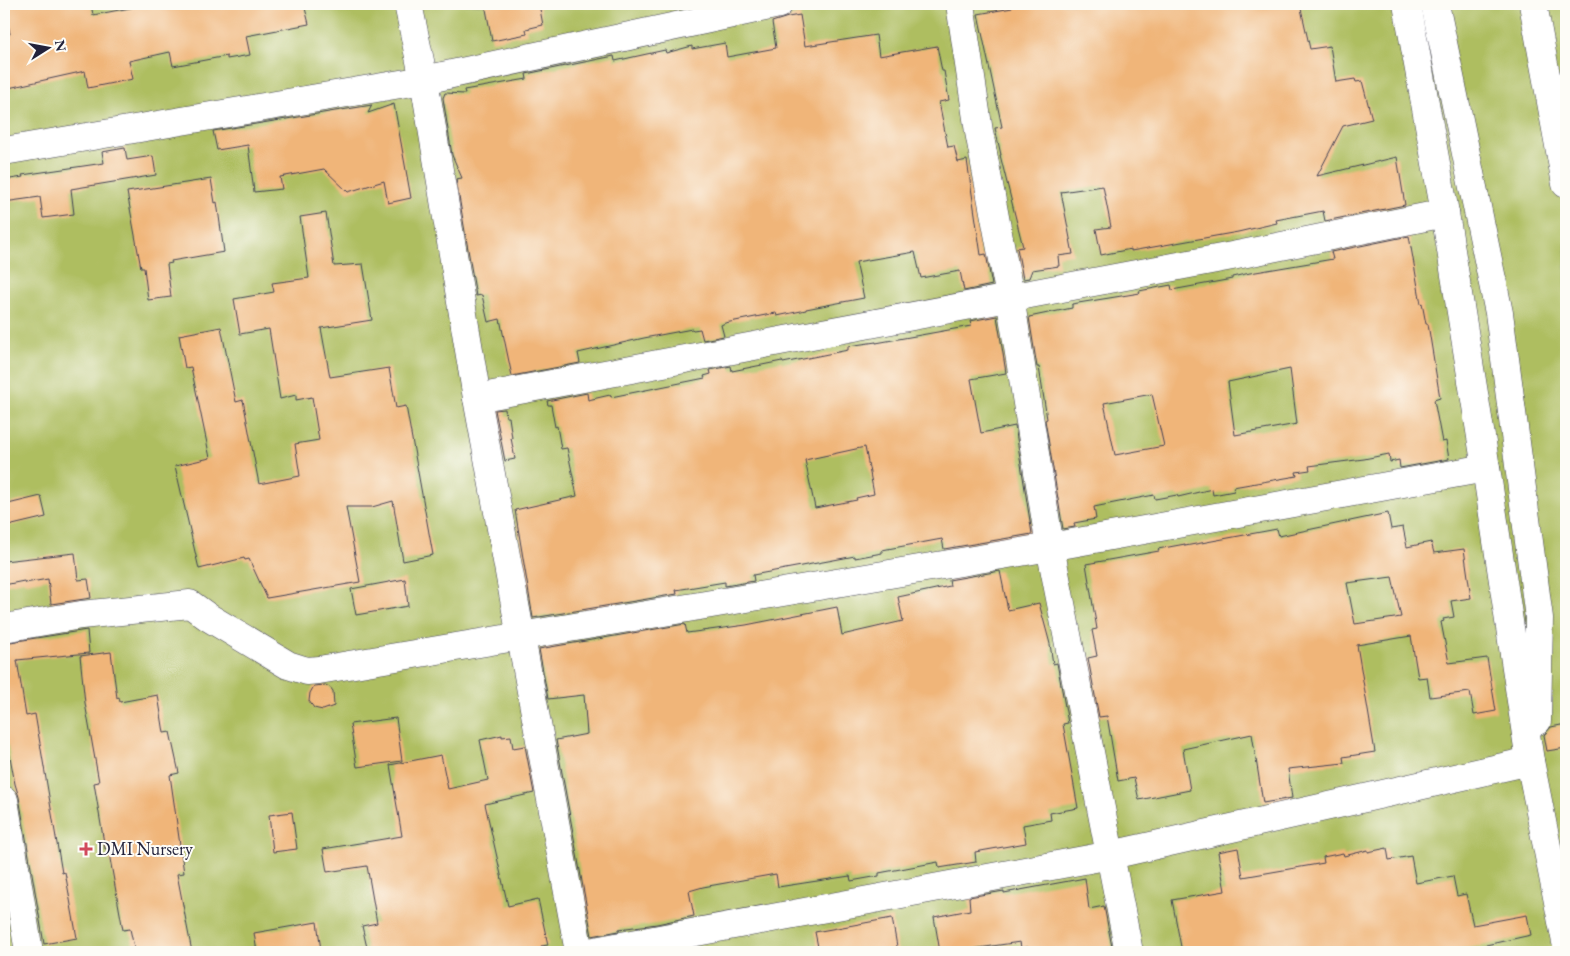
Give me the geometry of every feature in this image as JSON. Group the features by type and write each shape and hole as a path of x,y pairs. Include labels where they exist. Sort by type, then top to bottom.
{"street":[{"path":"408,4 424,80 477,398 579,952"},
{"path":"4,151 424,80 779,4"},
{"path":"960,4 979,132 1010,297 1050,547 1129,952"},
{"path":"1407,4 1445,213 1530,761 1566,942"},
{"path":"1435,4 1499,313 1539,618 1537,719 1566,867"},
{"path":"1533,4 1566,184"},
{"path":"477,398 1232,256 1445,213"},
{"path":"4,628 81,615 190,604 208,617 288,665 307,671 1050,547 1486,468"},
{"path":"589,952 1111,855 1530,761"},
{"path":"4,800 29,952"}],"green space":[{"path":"4,4 1566,4 1566,952 4,952"}],"building":[{"path":"4,4 91,4 93,15 151,4 304,4 309,24 246,36 250,55 227,59 227,56 173,66 170,52 129,61 133,79 88,88 85,71 4,89 4,36 10,34"},
{"path":"485,4 539,4 543,25 526,29 527,34 492,41"},
{"path":"1012,4 1300,4 1310,49 1330,46 1336,82 1355,79 1356,82 1362,81 1372,119 1343,126 1317,176 1397,157 1405,205 1325,221 1323,211 1276,220 1277,223 1238,232 1101,255 1096,229 1111,227 1103,186 1061,192 1073,254 1058,256 1059,266 1032,270 1029,278 1023,279 1017,248 1023,247 1000,155 995,128 1002,127 978,14 1012,8"},
{"path":"800,15 805,46 876,35 879,56 937,46 949,100 939,102 948,147 954,146 958,162 967,160 981,255 986,254 992,285 964,291 960,271 921,278 915,252 856,262 864,298 777,316 776,313 725,323 721,325 724,336 703,340 700,329 644,338 578,353 580,363 512,376 500,319 488,322 482,295 476,296 456,179 462,178 452,155 443,98 445,93 465,94 464,90 527,79 526,74 614,56 615,61 665,50 666,53 692,46 692,49 725,43 727,57 776,48 772,22"},
{"path":"394,104 411,198 388,203 384,181 348,192 324,169 280,177 282,189 254,192 248,145 217,150 213,131 372,105 368,113"},
{"path":"125,148 127,160 153,156 156,175 71,189 74,214 43,218 40,197 4,202 4,180 23,177 22,175 104,163 102,152"},
{"path":"211,179 215,203 217,202 224,252 171,261 172,263 167,264 171,297 148,300 144,268 141,268 127,192"},
{"path":"326,213 334,266 363,264 372,320 321,328 330,377 389,368 396,408 406,406 433,555 403,561 393,501 372,507 346,507 360,582 267,598 249,559 245,560 244,558 199,569 175,466 210,458 191,367 185,368 179,335 221,327 236,402 243,400 259,484 300,476 295,444 319,440 312,397 296,400 296,395 280,399 269,329 240,334 234,299 274,292 272,283 309,278 300,217"},
{"path":"1409,236 1421,304 1426,324 1428,324 1440,398 1434,400 1442,442 1446,441 1449,459 1400,468 1399,460 1390,462 1389,454 1309,466 1310,470 1296,472 1297,476 1233,487 1234,491 1213,495 1212,489 1178,497 1177,495 1155,499 1154,495 1094,507 1096,519 1074,523 1075,527 1063,529 1045,420 1047,419 1039,367 1037,367 1029,317 1072,308 1072,304 1140,293 1139,291 1171,285 1172,290 1232,279 1232,277 1250,273 1333,259 1331,252","holes":["1290,369 1297,424 1235,435 1228,382","1152,394 1164,446 1115,455 1104,403"]},
{"path":"997,316 1006,373 971,379 981,433 1015,426 1032,534 944,549 942,539 882,550 882,553 855,558 855,556 753,575 754,581 725,586 725,582 676,590 677,594 533,618 515,510 577,496 567,448 561,449 551,405 548,405 547,401 587,393 588,400 610,395 611,397 705,378 704,376 711,374 710,370 731,366 732,371 782,361 783,363 848,350 848,346 876,343 971,326 970,321","holes":["865,447 874,494 856,498 857,500 815,508 805,460"]},
{"path":"505,409 506,417 509,417 515,459 505,461 495,410"},
{"path":"41,496 46,517 4,527 4,505"},
{"path":"1388,513 1391,529 1403,527 1407,547 1431,542 1434,553 1464,549 1471,598 1451,601 1454,617 1443,619 1444,621 1441,622 1449,663 1487,658 1496,711 1474,715 1470,692 1430,697 1427,677 1418,678 1411,636 1357,645 1375,752 1343,757 1344,763 1288,769 1292,798 1263,803 1252,734 1183,749 1190,790 1139,800 1134,778 1118,781 1107,716 1099,717 1088,658 1097,656 1092,630 1097,629 1086,564 1159,551 1158,549 1185,544 1185,546 1277,529 1279,536","holes":["1392,577 1401,617 1355,624 1347,583"]},
{"path":"75,553 78,580 88,579 91,598 51,604 48,579 4,585 4,561"},
{"path":"1000,571 1008,610 1039,603 1050,644 1053,664 1057,663 1068,723 1063,724 1078,808 1050,813 1051,820 1023,825 1026,843 975,852 976,862 939,868 938,862 879,873 879,876 851,881 850,876 778,887 776,874 703,887 689,891 694,916 657,924 619,929 619,931 592,936 556,740 587,734 584,695 548,699 539,649 685,624 687,633 746,625 837,607 842,635 903,621 898,597 950,586 949,580"},
{"path":"405,579 408,606 356,615 351,589"},
{"path":"87,630 89,653 17,660 26,716 35,714 62,873 65,872 77,938 44,944 19,797 4,724 4,643"},
{"path":"111,652 117,698 119,697 120,702 158,695 164,733 170,732 179,773 170,775 184,873 177,874 192,952 135,952 130,929 123,930 108,848 105,849 94,783 99,782 85,703 80,656"},
{"path":"325,685 333,691 334,706 323,710 314,708 309,701 310,693 314,686"},
{"path":"396,718 402,761 357,767 350,724"},
{"path":"1566,724 1566,748 1547,751 1544,735 1551,727"},
{"path":"502,735 502,737 511,736 513,748 525,746 534,793 485,804 508,906 538,899 548,945 541,946 542,952 368,952 362,926 377,923 367,866 327,872 323,849 402,836 390,765 441,755 448,789 488,780 480,740"},
{"path":"292,812 297,849 273,852 269,815"},
{"path":"1238,848 1243,877 1324,863 1323,857 1343,853 1344,856 1368,850 1368,852 1387,848 1389,860 1411,856 1416,883 1453,876 1457,896 1466,894 1473,925 1527,915 1531,935 1441,952 1333,952 1332,946 1304,952 1182,952 1172,900 1225,891 1218,852"},
{"path":"1085,878 1089,909 1104,906 1112,947 1074,952 1029,952 1028,947 1021,948 1020,942 965,950 965,952 940,952 934,917 970,910 969,897 1004,891 1004,893"},
{"path":"892,918 898,952 819,952 815,932"},
{"path":"317,922 321,950 308,952 257,952 254,933"}],"place":[{"name":"DMI Nursery","path":"86,849"}]}
